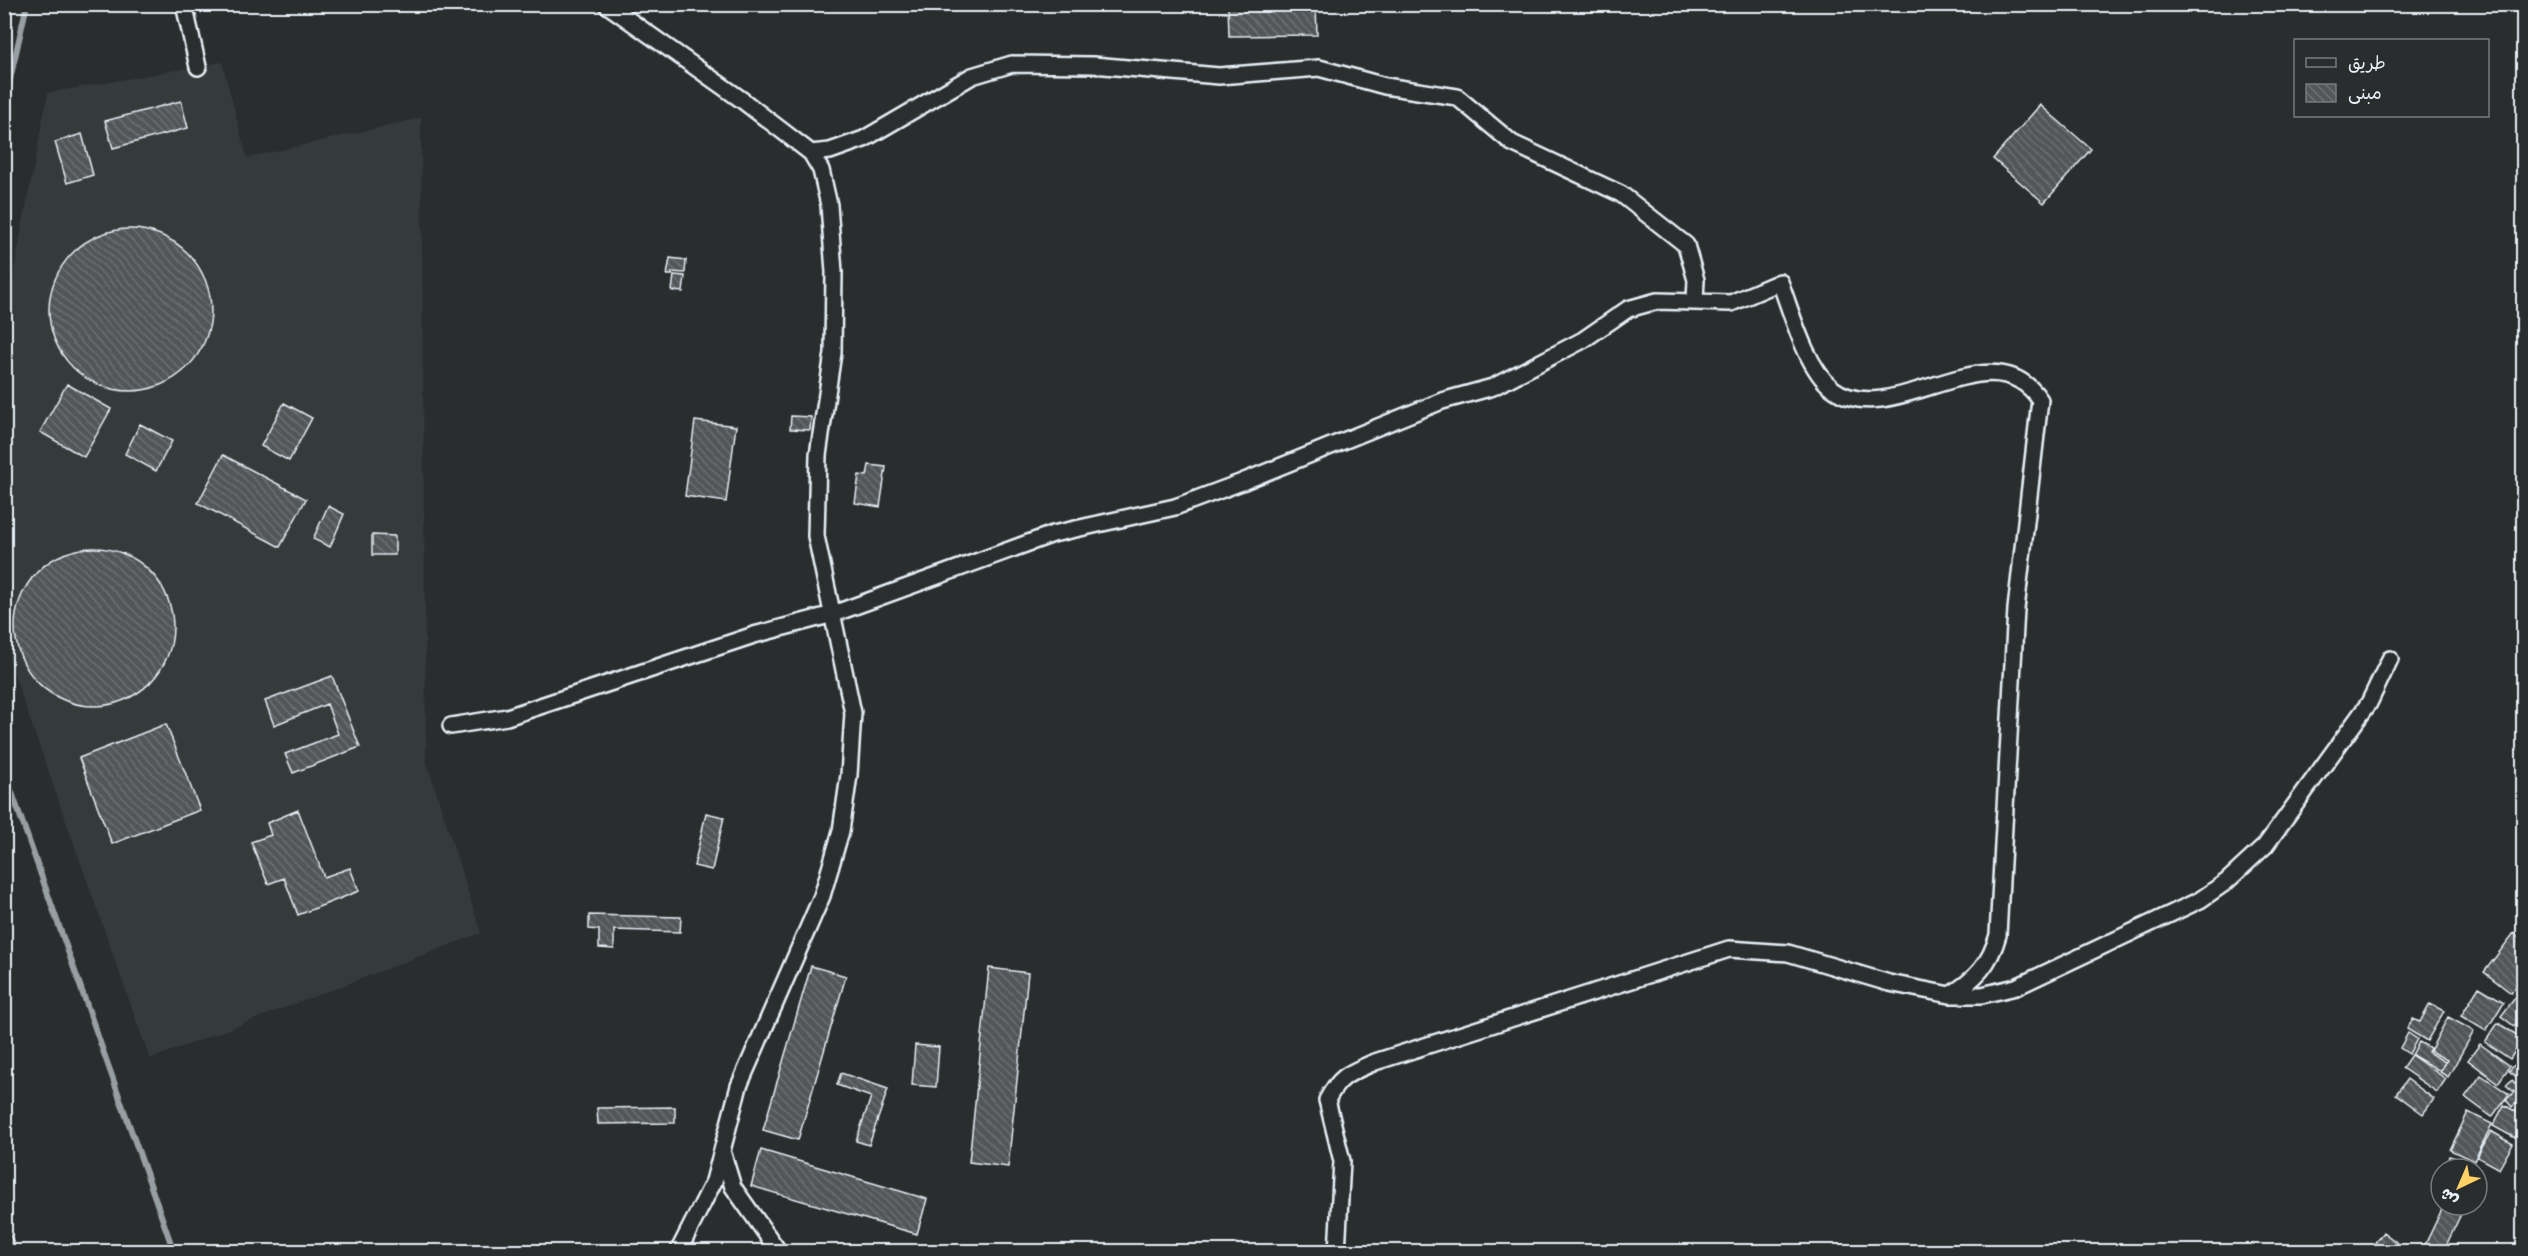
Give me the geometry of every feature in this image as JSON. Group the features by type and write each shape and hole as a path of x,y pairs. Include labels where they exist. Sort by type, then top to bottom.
{"street":[{"path":"184,4 198,67"},
{"path":"606,4 742,100 811,153 821,170 829,206 834,272 833,353 818,455 816,536 853,713 849,775 841,831 822,896 739,1086 714,1181 678,1251"},
{"path":"811,153 830,151 864,139 972,76 1012,64 1093,65 1219,76 1319,68 1385,86 1457,98 1512,143 1621,194 1686,245 1696,279 1695,301"},
{"path":"451,726 507,717 754,635 833,614 1053,534 1175,507 1442,401 1493,387 1582,340 1628,309 1657,301 1731,303 1780,282 1803,343 1820,375 1833,388 1849,397 1872,402 1970,375 1999,373 2030,385 2040,400 2016,609 1998,935 1991,958 1966,985 1950,995"},
{"path":"1336,1251 1342,1161 1327,1100 1336,1083 1346,1074 1375,1062 1730,949 1788,953 1889,984 1950,995 1983,996 2016,987 2200,900 2226,882 2272,836 2368,703 2390,659"},
{"path":"721,1148 732,1187 779,1251"}],"shaded area":[{"path":"222,62 247,158 421,118 426,760 481,933 150,1059 5,649 5,316 48,93"}],"building":[{"path":"1228,4 1316,4 1317,35 1229,36"},
{"path":"181,101 188,128 113,148 105,121"},
{"path":"2040,105 2091,149 2044,203 1993,159"},
{"path":"82,134 93,175 67,183 55,142"},
{"path":"130,229 161,235 187,253 205,279 211,310 205,341 187,367 161,385 130,391 99,385 73,367 55,341 49,310 55,279 73,253 99,235"},
{"path":"670,258 686,260 685,273 672,272 672,275 667,275"},
{"path":"674,275 685,276 683,292 672,291"},
{"path":"67,384 111,409 84,457 40,432"},
{"path":"284,403 312,418 289,461 261,446"},
{"path":"791,416 811,417 810,430 790,429"},
{"path":"695,421 736,426 726,502 685,496"},
{"path":"140,424 172,441 156,471 125,454"},
{"path":"223,455 306,499 280,547 198,503"},
{"path":"869,465 886,467 880,507 855,503 859,475 867,476"},
{"path":"328,506 344,514 330,547 313,539"},
{"path":"372,535 395,536 395,555 372,555"},
{"path":"94,548 124,554 150,571 167,597 173,627 167,657 150,683 124,700 94,706 64,700 38,683 21,657 15,627 21,597 38,571 64,554"},
{"path":"332,676 360,747 293,773 285,754 338,734 327,704 274,725 265,701"},
{"path":"166,724 200,810 112,844 79,758"},
{"path":"298,810 324,877 350,868 359,891 298,915 284,878 268,884 251,842 271,835 267,823"},
{"path":"706,813 724,817 712,870 694,866"},
{"path":"589,915 681,917 680,932 614,930 614,949 599,948 599,930 589,929"},
{"path":"2514,933 2524,941 2524,976 2511,993 2484,972"},
{"path":"811,966 846,976 798,1140 763,1130"},
{"path":"989,968 1028,973 1008,1167 969,1162"},
{"path":"2479,987 2504,1002 2486,1031 2461,1016"},
{"path":"2522,989 2524,1014 2514,1026 2501,1016"},
{"path":"2430,1004 2444,1011 2427,1041 2407,1029 2413,1019 2420,1022"},
{"path":"2448,1017 2474,1031 2448,1077 2440,1072 2447,1060 2430,1051"},
{"path":"2498,1023 2523,1039 2510,1059 2485,1042"},
{"path":"2408,1033 2417,1039 2409,1054 2400,1048"},
{"path":"2419,1042 2430,1048 2428,1052 2445,1062 2440,1071 2412,1055"},
{"path":"2480,1044 2510,1066 2498,1083 2468,1060"},
{"path":"915,1045 939,1047 936,1087 912,1085"},
{"path":"2411,1055 2446,1079 2437,1092 2402,1068"},
{"path":"2524,1055 2524,1083 2509,1071"},
{"path":"841,1073 888,1089 869,1145 856,1141 871,1097 837,1085"},
{"path":"2481,1075 2509,1094 2492,1117 2465,1097"},
{"path":"2407,1079 2434,1099 2423,1114 2396,1094"},
{"path":"2512,1080 2524,1092 2523,1108 2517,1102 2512,1107 2506,1100 2514,1092 2506,1085"},
{"path":"2504,1105 2524,1116 2524,1123 2515,1138 2493,1126"},
{"path":"675,1107 675,1123 598,1124 597,1108"},
{"path":"2468,1112 2492,1124 2476,1157 2465,1157 2450,1150"},
{"path":"2491,1131 2513,1144 2499,1169 2489,1164 2489,1157 2477,1157"},
{"path":"761,1150 927,1199 917,1234 751,1186"},
{"path":"2438,1217 2460,1217 2443,1252 2433,1252 2424,1247"},
{"path":"4,1223 16,1247 6,1252 4,1252"},
{"path":"2383,1232 2404,1248 2402,1252 2368,1252"}],"waterway":[{"path":"4,106 27,4"},
{"path":"4,770 174,1252"}]}
